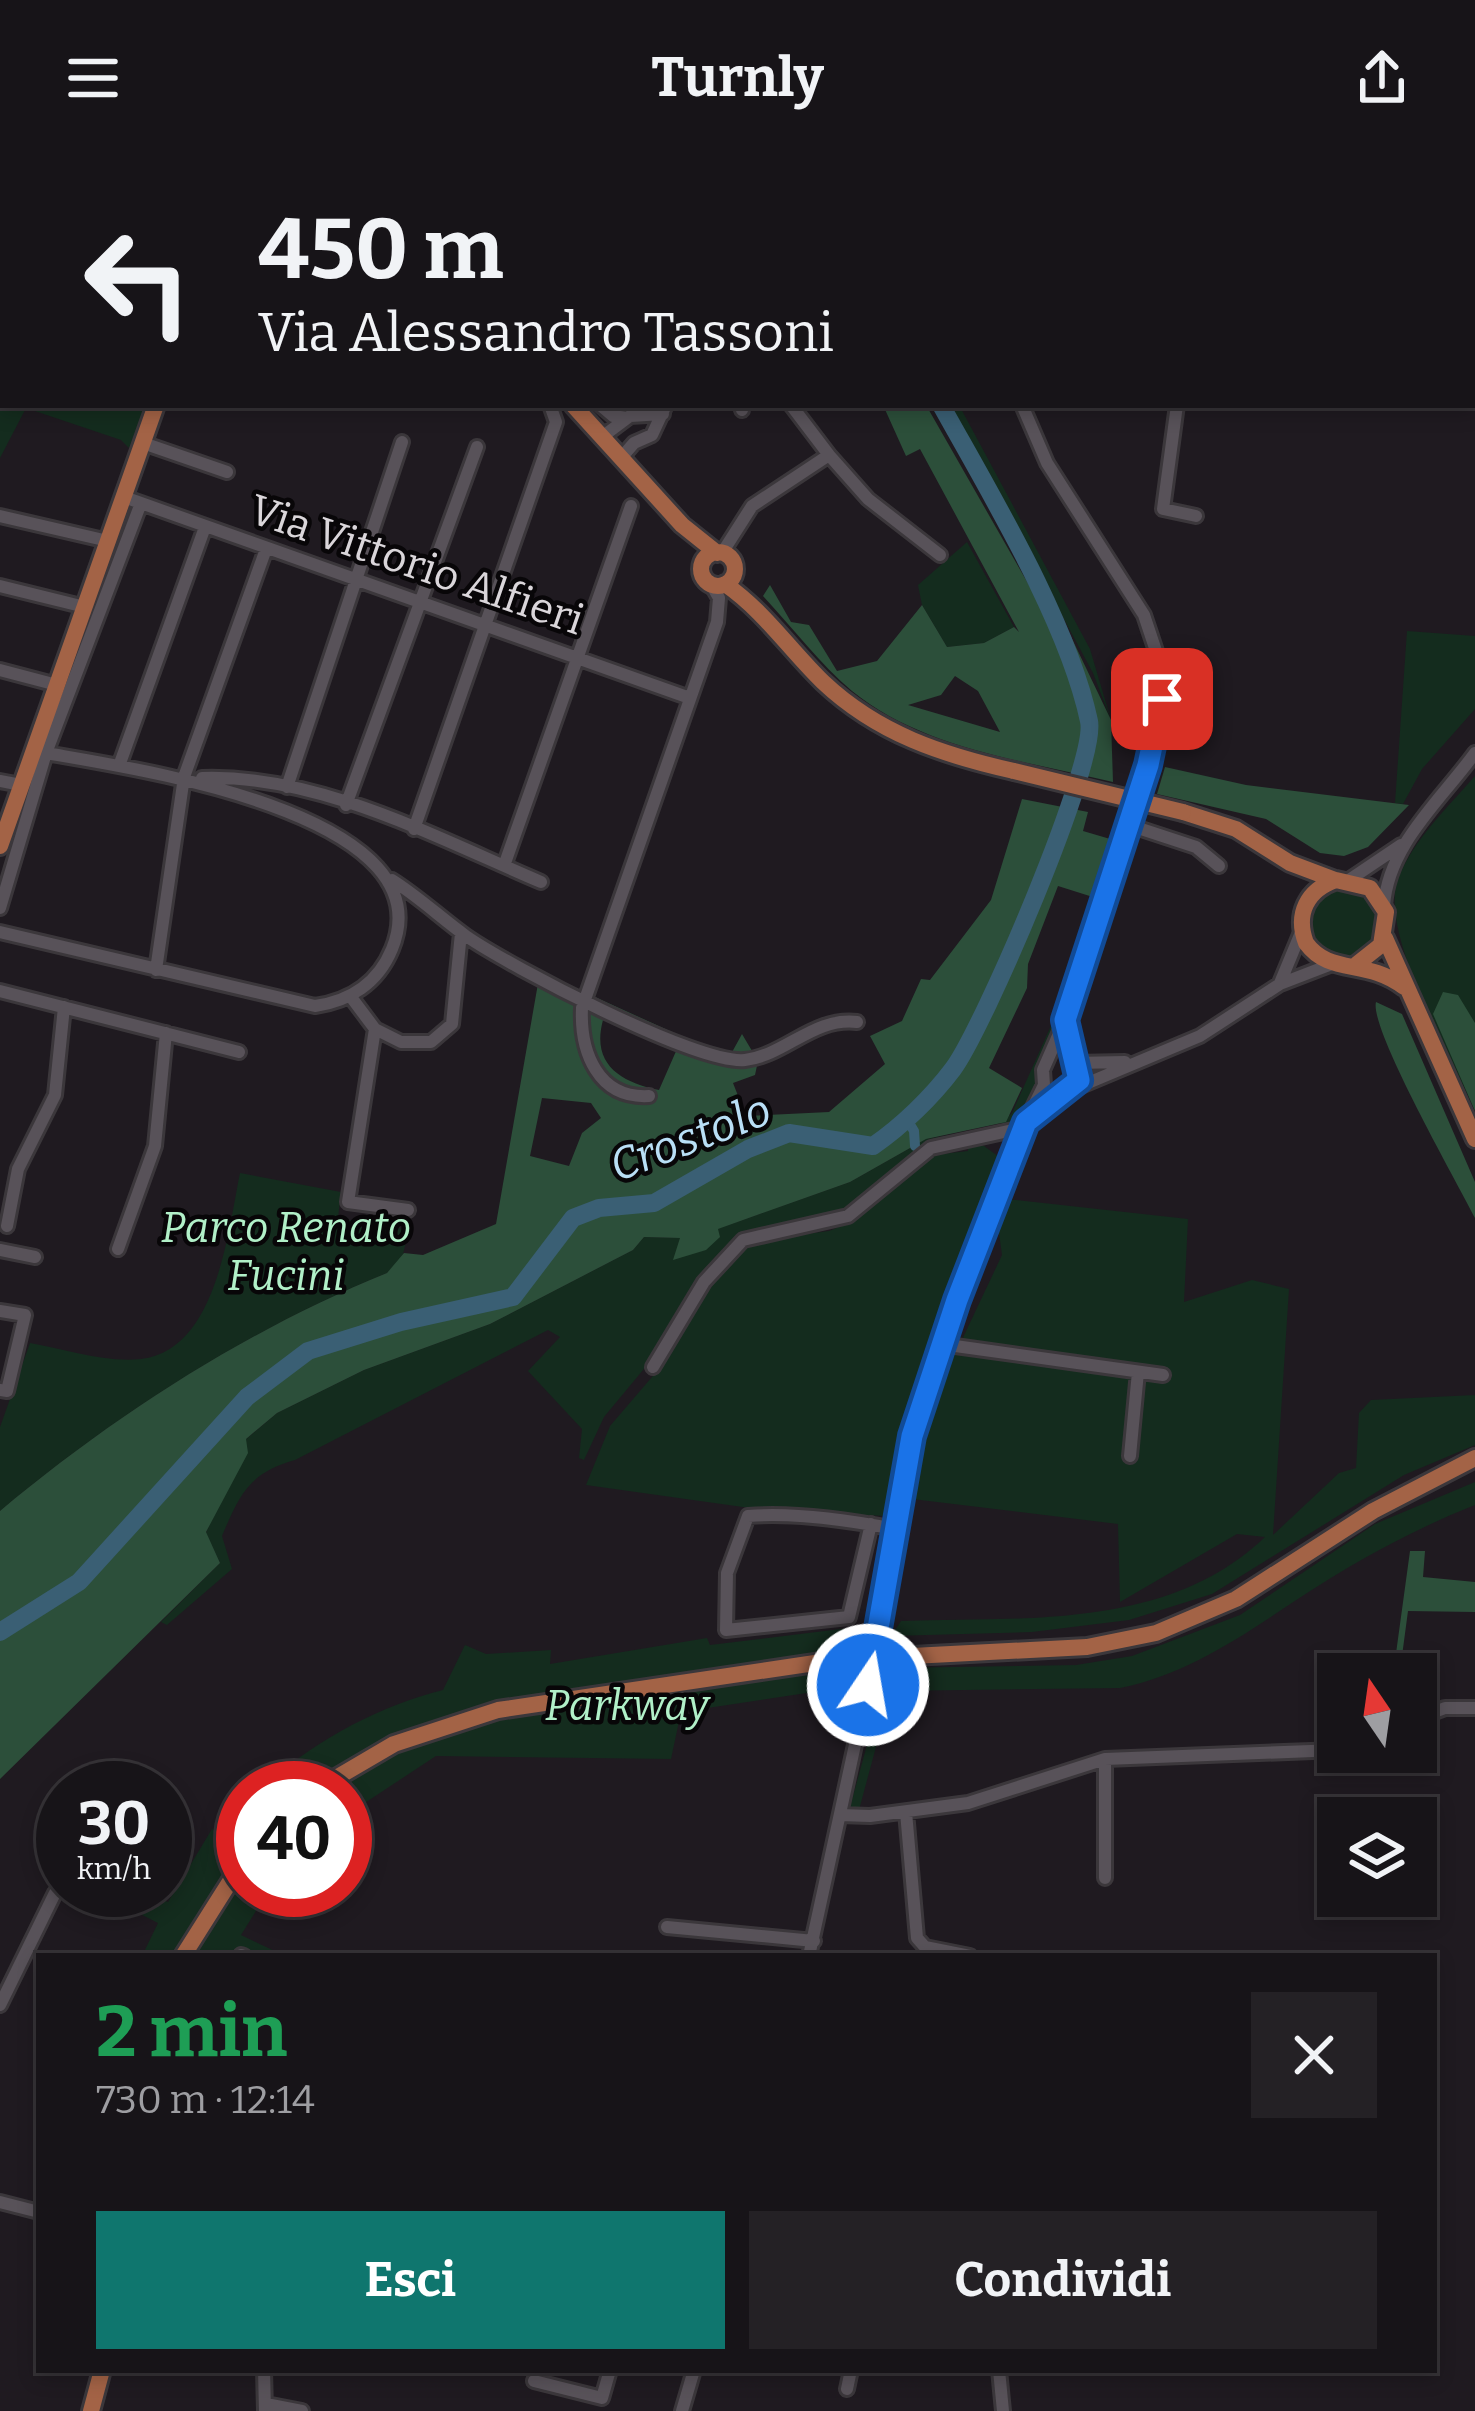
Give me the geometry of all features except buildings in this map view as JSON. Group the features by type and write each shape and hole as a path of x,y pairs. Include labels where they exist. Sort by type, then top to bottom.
{"main road":[{"path":"0,846 108,542 132,500 155,408"},
{"path":"576,408 714,557 723,581 750,603 824,683 867,716 930,749 1183,812 1247,834 1290,863 1370,888 1384,906 1385,938 1404,987 1475,1139"},
{"path":"714,557 732,560 723,581"},
{"path":"1290,863 1310,949 1333,964 1381,970 1404,987"},
{"path":"1304,908 1313,892 1342,880"},
{"path":"1357,964 1385,938"},
{"path":"365,1761 394,1744 498,1710 835,1660 1059,1650 1156,1633 1236,1599 1372,1511 1448,1476 1475,1458"},
{"path":"1448,1476 1475,1470"},
{"path":"185,1953 216,1904"},
{"path":"92,2411 101,2373"}],"street":[{"path":"414,829 556,422 551,408"},
{"path":"604,408 613,416 627,418 664,410"},
{"path":"793,408 868,499 940,555"},
{"path":"810,1953 880,1627 912,1436 1008,1158 1044,1085 1043,1070 1065,1020 1161,714 1159,660 1144,616 1047,463 1023,408"},
{"path":"1178,408 1163,509 1196,517"},
{"path":"621,458 634,443 652,435 664,410"},
{"path":"602,437 627,418"},
{"path":"143,442 226,472"},
{"path":"287,788 402,442"},
{"path":"346,805 477,447"},
{"path":"714,557 752,506 829,455"},
{"path":"0,908 46,753 132,500"},
{"name":"Via Vittorio Alfieri","path":"132,500 687,697"},
{"path":"505,863 631,506"},
{"path":"0,516 108,542"},
{"path":"119,766 206,527"},
{"path":"156,970 189,778 266,549"},
{"path":"650,1096 632,1097 608,1088 581,1035 587,1000 687,697 719,619 723,581"},
{"path":"0,586 85,607"},
{"path":"719,619 750,603"},
{"path":"0,670 57,685"},
{"path":"46,753 189,778 287,788 414,829 505,863 541,882"},
{"path":"1384,906 1388,879 1407,841 1475,753"},
{"path":"189,778 344,838 369,853 391,880 461,933 587,1000 712,1056 745,1060 837,1020 857,1022"},
{"path":"0,781 21,785"},
{"path":"1129,825 1196,847 1219,866"},
{"path":"1342,880 1407,841"},
{"path":"0,932 301,1005 350,997 373,980 393,948 398,909 391,880"},
{"path":"1280,984 1302,930"},
{"path":"350,997 375,1029 400,1042 431,1042 452,1024 461,933"},
{"path":"653,1367 704,1282 743,1240 848,1216 931,1148 1026,1123 1060,1095 1212,1030 1280,984 1333,964"},
{"path":"0,991 239,1052"},
{"path":"7,1226 7,1191 55,1095 64,1007"},
{"path":"1065,1020 1076,1088"},
{"path":"375,1029 348,1202 408,1210"},
{"path":"118,1249 155,1146 166,1034"},
{"path":"1051,1060 1138,1060"},
{"path":"1044,1085 1060,1095"},
{"path":"978,1139 1008,1158"},
{"path":"0,1250 35,1257"},
{"path":"0,1311 25,1316 7,1391 0,1390"},
{"path":"941,1344 1163,1375"},
{"path":"1130,1456 1138,1372"},
{"path":"871,1524 849,1617 726,1630 727,1573 748,1516 871,1524 895,1529"},
{"path":"1437,1711 1475,1708"},
{"path":"840,1815 906,1812 1002,1795 1105,1759 1317,1751"},
{"path":"1105,1759 1105,1878"},
{"path":"906,1812 919,1943 958,1953"},
{"path":"0,2005 43,1917"},
{"path":"667,1927 814,1941"},
{"path":"0,2202 36,2211"},
{"path":"264,2373 266,2408 302,2411"},
{"path":"533,2381 600,2405 609,2373"},
{"path":"682,2411 693,2373"},
{"path":"848,2389 851,2373"},
{"path":"998,2373 1003,2411"}],"green space":[{"path":"0,408 26,408 0,458"},
{"path":"26,408 145,408 129,448 121,440"},
{"path":"884,408 928,408 1038,601 1051,595 1111,720 1113,782 976,750 910,727 852,691 763,596 770,585 791,622 809,625 837,671 877,661 922,605 947,647 984,643 1014,627 1019,632 920,449 906,456","holes":["955,676 978,691 1000,732 908,705 941,695"]},
{"path":"951,408 961,408 1090,649 1111,720 1093,673"},
{"path":"967,542 1014,627 984,643 947,647 922,605 918,585"},
{"path":"1407,631 1475,636 1475,709 1422,769 1403,804 1395,803"},
{"path":"1165,767 1246,785 1409,805 1368,847 1344,856 1320,853 1266,819 1157,794"},
{"path":"1475,776 1475,1111 1420,995 1398,930 1395,902 1398,879 1413,851"},
{"path":"1022,799 1088,812 1083,831 1117,841 1096,898 1058,886 1028,964 1027,988 989,1068 1022,1088 1006,1122 926,1139 850,1182 718,1229 720,1237 706,1250 673,1260 680,1238 644,1237 633,1250 490,1324 364,1370 277,1413 246,1439 248,1453 206,1532 220,1563 0,1779 0,1511 137,1408 234,1348 387,1273 404,1253 423,1255 496,1224 540,972 716,1052 731,1054 742,1034 758,1061 755,1075 733,1083 746,1116 829,1112 885,1064 870,1036 902,1021 921,979 930,980 991,900","holes":["603,1020 677,1049 659,1090 632,1082 612,1068 601,1048","542,1098 591,1103 601,1118 582,1133 569,1166 530,1156"]},
{"path":"1343,887 1368,897 1378,922 1368,947 1343,957 1318,947 1308,922 1318,897"},
{"path":"1443,992 1458,995 1475,1023 1475,1111 1433,1014"},
{"path":"1376,1002 1402,1014 1475,1182 1475,1218 1386,1042"},
{"path":"1054,1019 1051,1049 1039,1065 1037,1088 1017,1125 939,1141 837,1216 757,1229 714,1258 643,1370 604,1417 584,1460 579,1458 582,1429 528,1371 560,1337 548,1330 256,1479 241,1497 222,1536 232,1569 167,1625 161,1622 220,1563 206,1533 245,1440 277,1413 364,1370 490,1324 633,1250 644,1237 681,1238 717,1229 850,1182 926,1139 997,1127 1012,1113"},
{"path":"968,1144 984,1146 1002,1159 936,1344 885,1516 757,1509 586,1485 610,1426 658,1370 726,1261 754,1241 829,1231 854,1221 934,1155 968,1151"},
{"name":"Parco Renato Fucini","path":"240,1173 341,1192 338,1218 409,1230 402,1258 387,1273 284,1321 184,1377 90,1441 0,1511 0,1427 30,1343 113,1359 141,1359 167,1351 203,1311 223,1255"},
{"path":"1006,1199 1188,1219 1184,1302 1252,1280 1289,1289 1273,1535 1339,1473 1356,1468 1359,1413 1371,1400 1475,1395 1475,1445 1404,1475 1212,1594 1129,1620 1032,1632 891,1636 901,1621 1045,1617 1140,1603 1185,1589 1227,1567 1265,1537 1237,1534 1120,1602 1118,1524 912,1499 920,1433 946,1356 950,1346 959,1346 1002,1255 998,1226"},
{"path":"1475,1482 1475,1505 1380,1550 1211,1653 1152,1679 1120,1688 891,1691 859,1810 849,1811 888,1668 1076,1665 1132,1656 1240,1615 1375,1524"},
{"path":"1410,1551 1425,1551 1423,1577 1475,1582 1475,1612 1408,1611 1402,1653 1396,1653"},
{"name":"Parkway","path":"865,1626 853,1686 681,1712 671,1759 436,1756 372,1798 372,1761 295,1761 347,1728 443,1690 465,1645 486,1654 551,1650 550,1664 707,1638 710,1645"},
{"path":"212,1829 216,1831 216,1917 252,1917 241,1935 279,1953 143,1953 158,1923 146,1917 192,1917 192,1862"}],"waterway":[{"name":"Crostolo","path":"0,1632 79,1582 247,1397 308,1351 401,1322 513,1297 573,1218 599,1208 654,1203 748,1149 789,1133 873,1146 916,1110 953,1069 1012,952 1058,839 1087,746 1089,721 1046,601 943,408"},
{"path":"906,1118 914,1131 915,1146"}],"route":[{"path":"868,1685 912,1436 924,1393 1008,1158 1028,1118 1070,1093 1079,1080 1068,1051 1065,1020 1148,765 1162,699"}]}
